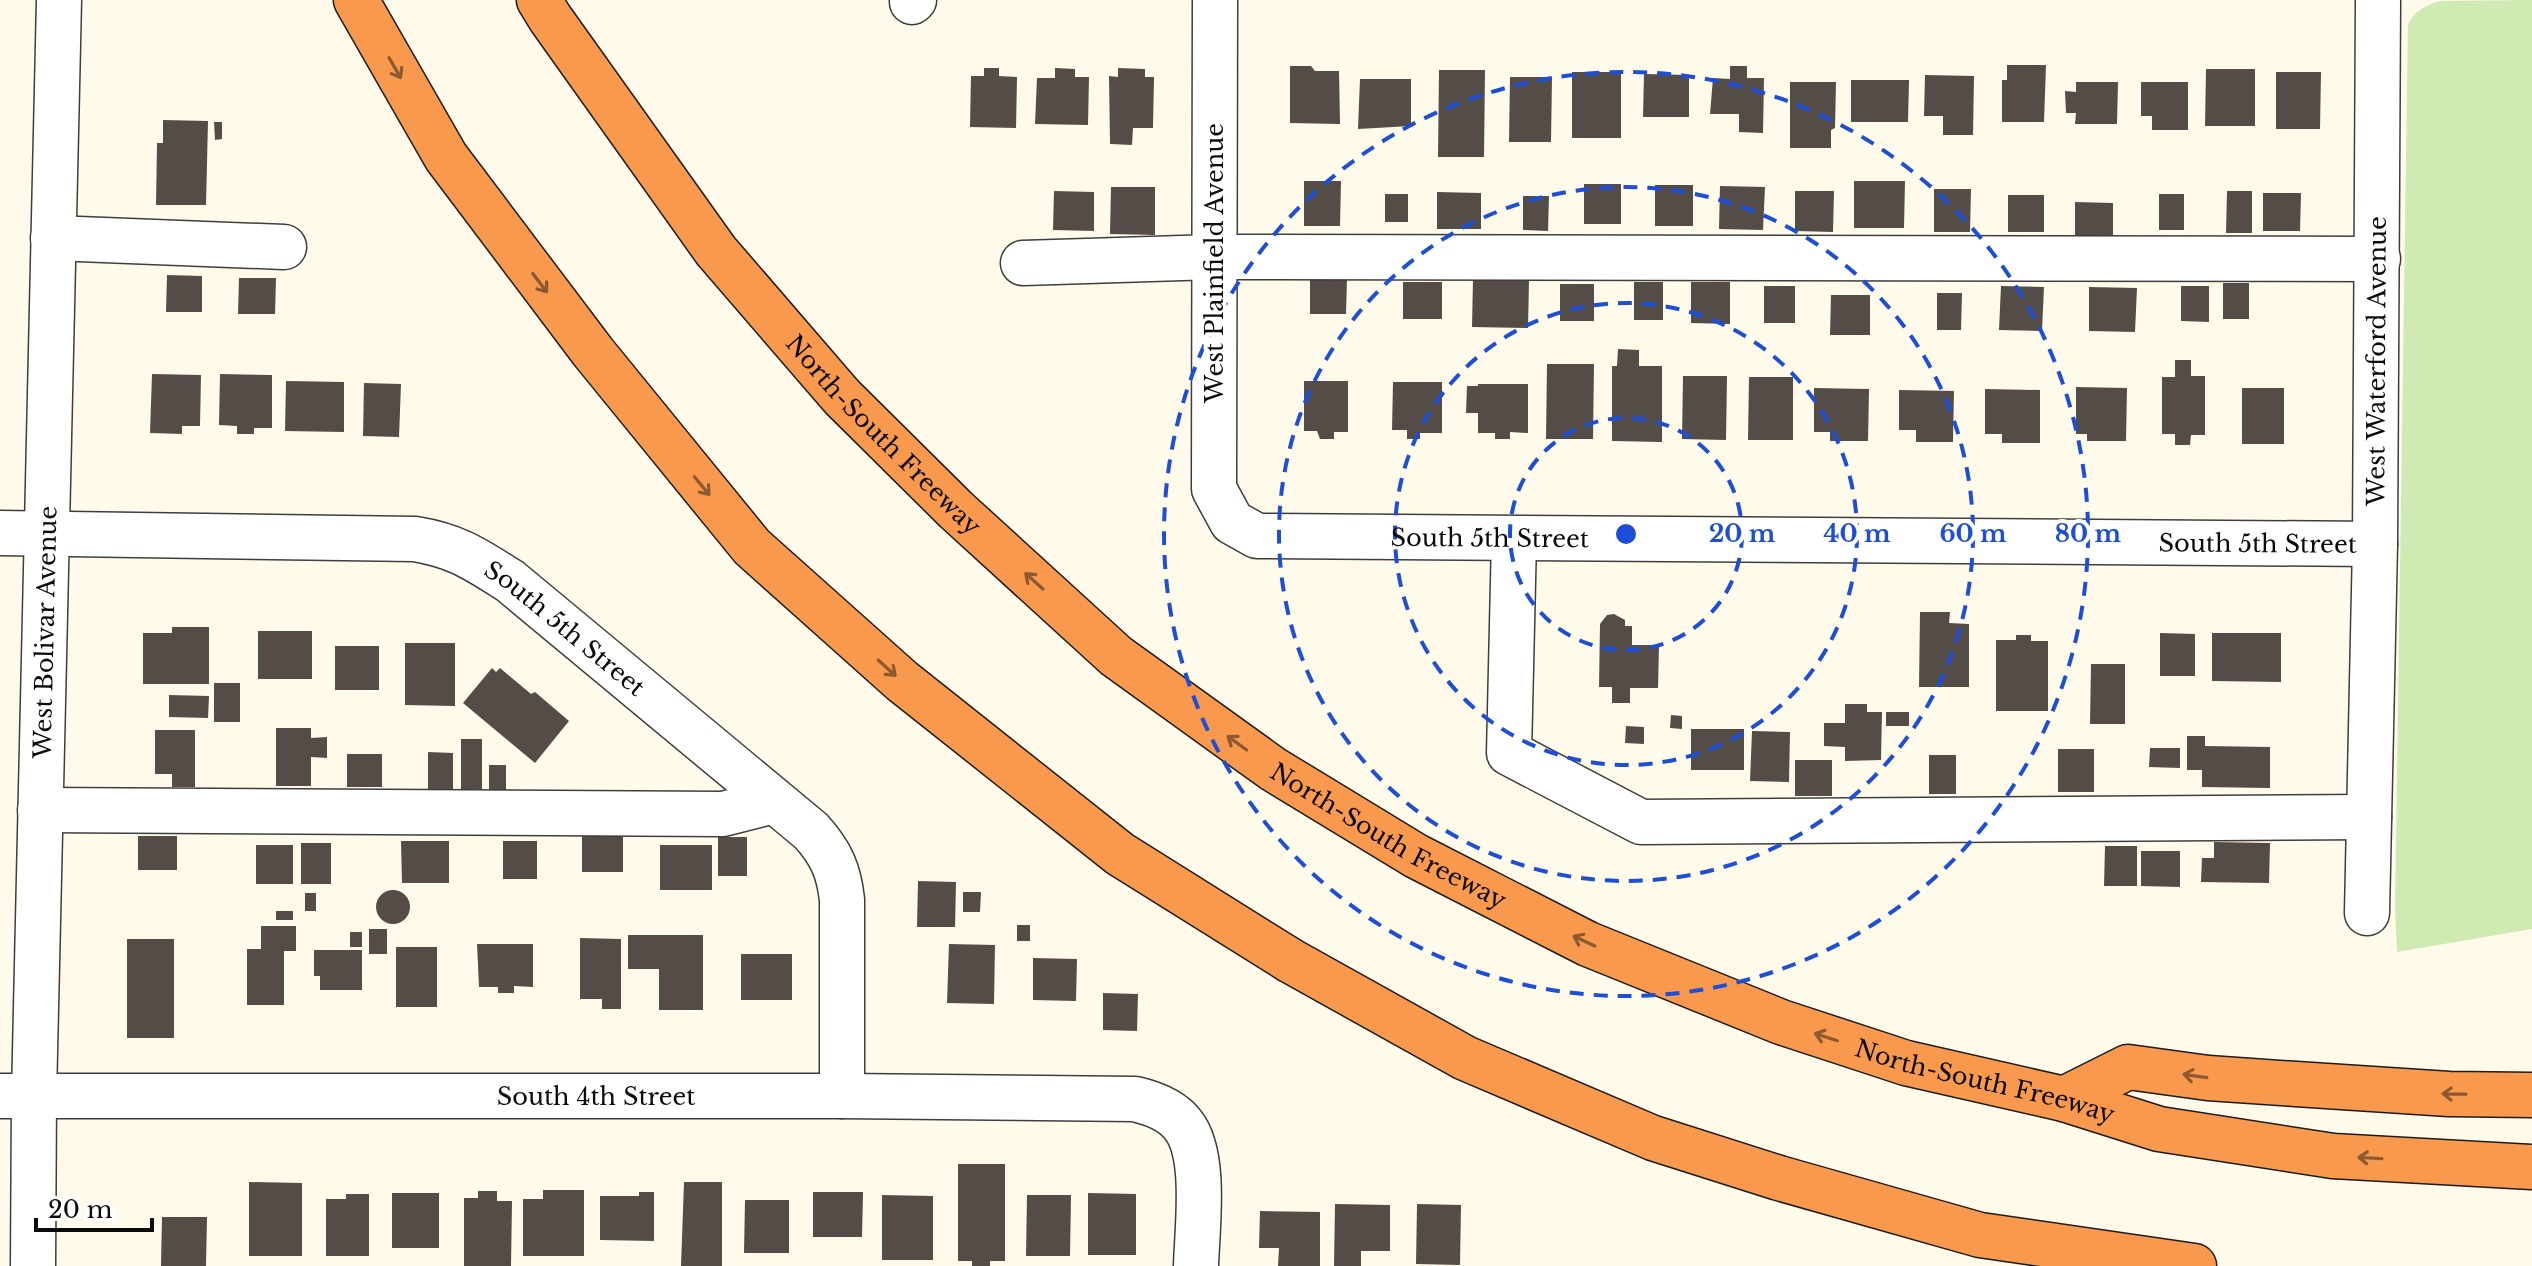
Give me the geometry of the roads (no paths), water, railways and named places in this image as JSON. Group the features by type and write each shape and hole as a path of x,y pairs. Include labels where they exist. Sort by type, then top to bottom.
{"highway":[{"path":"356,0 446,157 593,352 752,547 902,681 1120,854 1291,961 1465,1058 1653,1138 1779,1178 1980,1235 2194,1266"},
{"name":"North-South Freeway","path":"539,0 716,251 842,397 956,510 1116,656 1286,777 1416,856 1588,944 1795,1027 1906,1063 2064,1099 2159,1129 2333,1156 2532,1167"},
{"path":"2064,1099 2128,1067 2208,1078 2449,1094 2532,1095"}],"street":[{"name":"West Bolivar Avenue","path":"33,1266 17,1096 40,810 59,0"},
{"name":"West Plainfield Avenue","path":"1215,0 1214,489 1232,522"},
{"name":"West Waterford Avenue","path":"2367,913 2375,544 2378,0"},
{"path":"53,238 284,247"},
{"path":"1023,263 1214,257 2378,259"},
{"name":"South 5th Street","path":"1232,522 1257,536 2375,544"},
{"name":"South 5th Street","path":"0,533 415,539 465,552 510,581 826,848 840,880 842,1096"},
{"path":"1514,539 1509,753 1641,822 2369,817"},
{"path":"40,810 723,814 774,801"},
{"name":"South 4th Street","path":"17,1096 1135,1099 1154,1103 1183,1124 1191,1139 1197,1173 1196,1266"}]}
